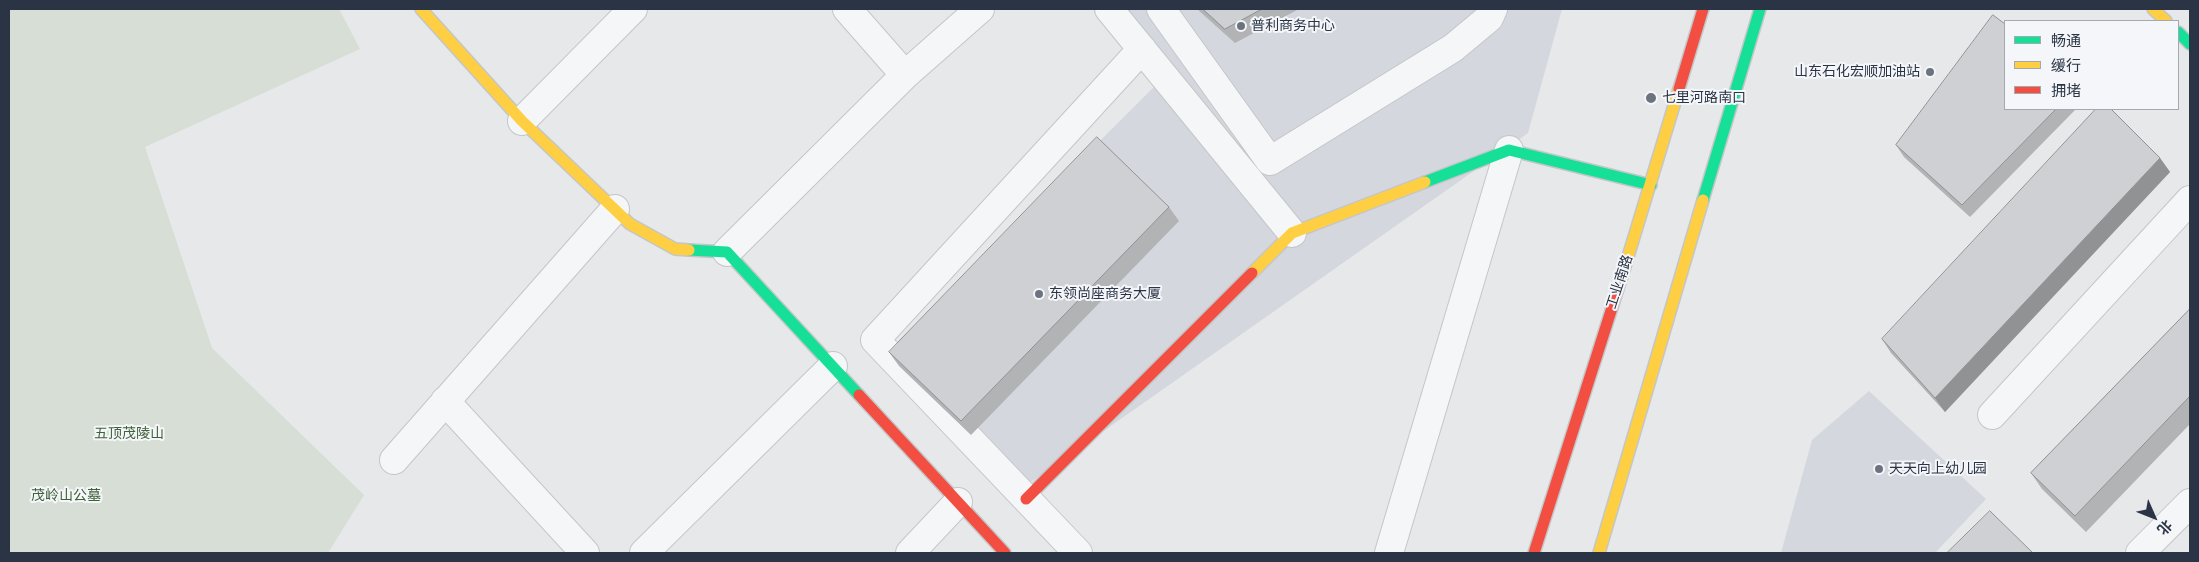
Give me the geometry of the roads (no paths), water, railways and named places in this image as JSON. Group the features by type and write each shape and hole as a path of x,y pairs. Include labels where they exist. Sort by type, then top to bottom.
{"street":[{"path":"421,9 522,121 630,224 675,249 727,252 1005,553"},
{"path":"522,121 633,9"},
{"path":"846,9 905,75"},
{"path":"727,252 905,75 980,9"},
{"path":"1109,9 1292,233"},
{"path":"1161,9 1270,161 1453,48 1489,18 1492,9"},
{"name":"工业南路","path":"1534,553 1651,185 1703,9"},
{"path":"1599,553 1760,9"},
{"path":"2153,9 2165,20"},
{"path":"2179,33 2190,44"},
{"path":"1078,553 875,340 1142,49"},
{"path":"1026,499 1292,233 1509,150 1651,185"},
{"path":"1389,553 1509,150"},
{"path":"1992,415 2190,200"},
{"path":"394,460 615,209"},
{"path":"644,553 833,366"},
{"path":"446,401 585,553"},
{"path":"910,553 958,502"},
{"path":"2140,553 2190,503"}],"place":[{"name":"普利商务中心","path":"1241,26"},
{"name":"山东石化宏顺加油站","path":"1930,72"},
{"name":"七里河路南口","path":"1651,98"},
{"name":"东领尚座商务大厦","path":"1039,294"},
{"name":"天天向上幼儿园","path":"1879,469"}],"park label":[{"name":"五顶茂陵山","path":"129,434"},
{"name":"茂岭山公墓","path":"66,496"}]}
